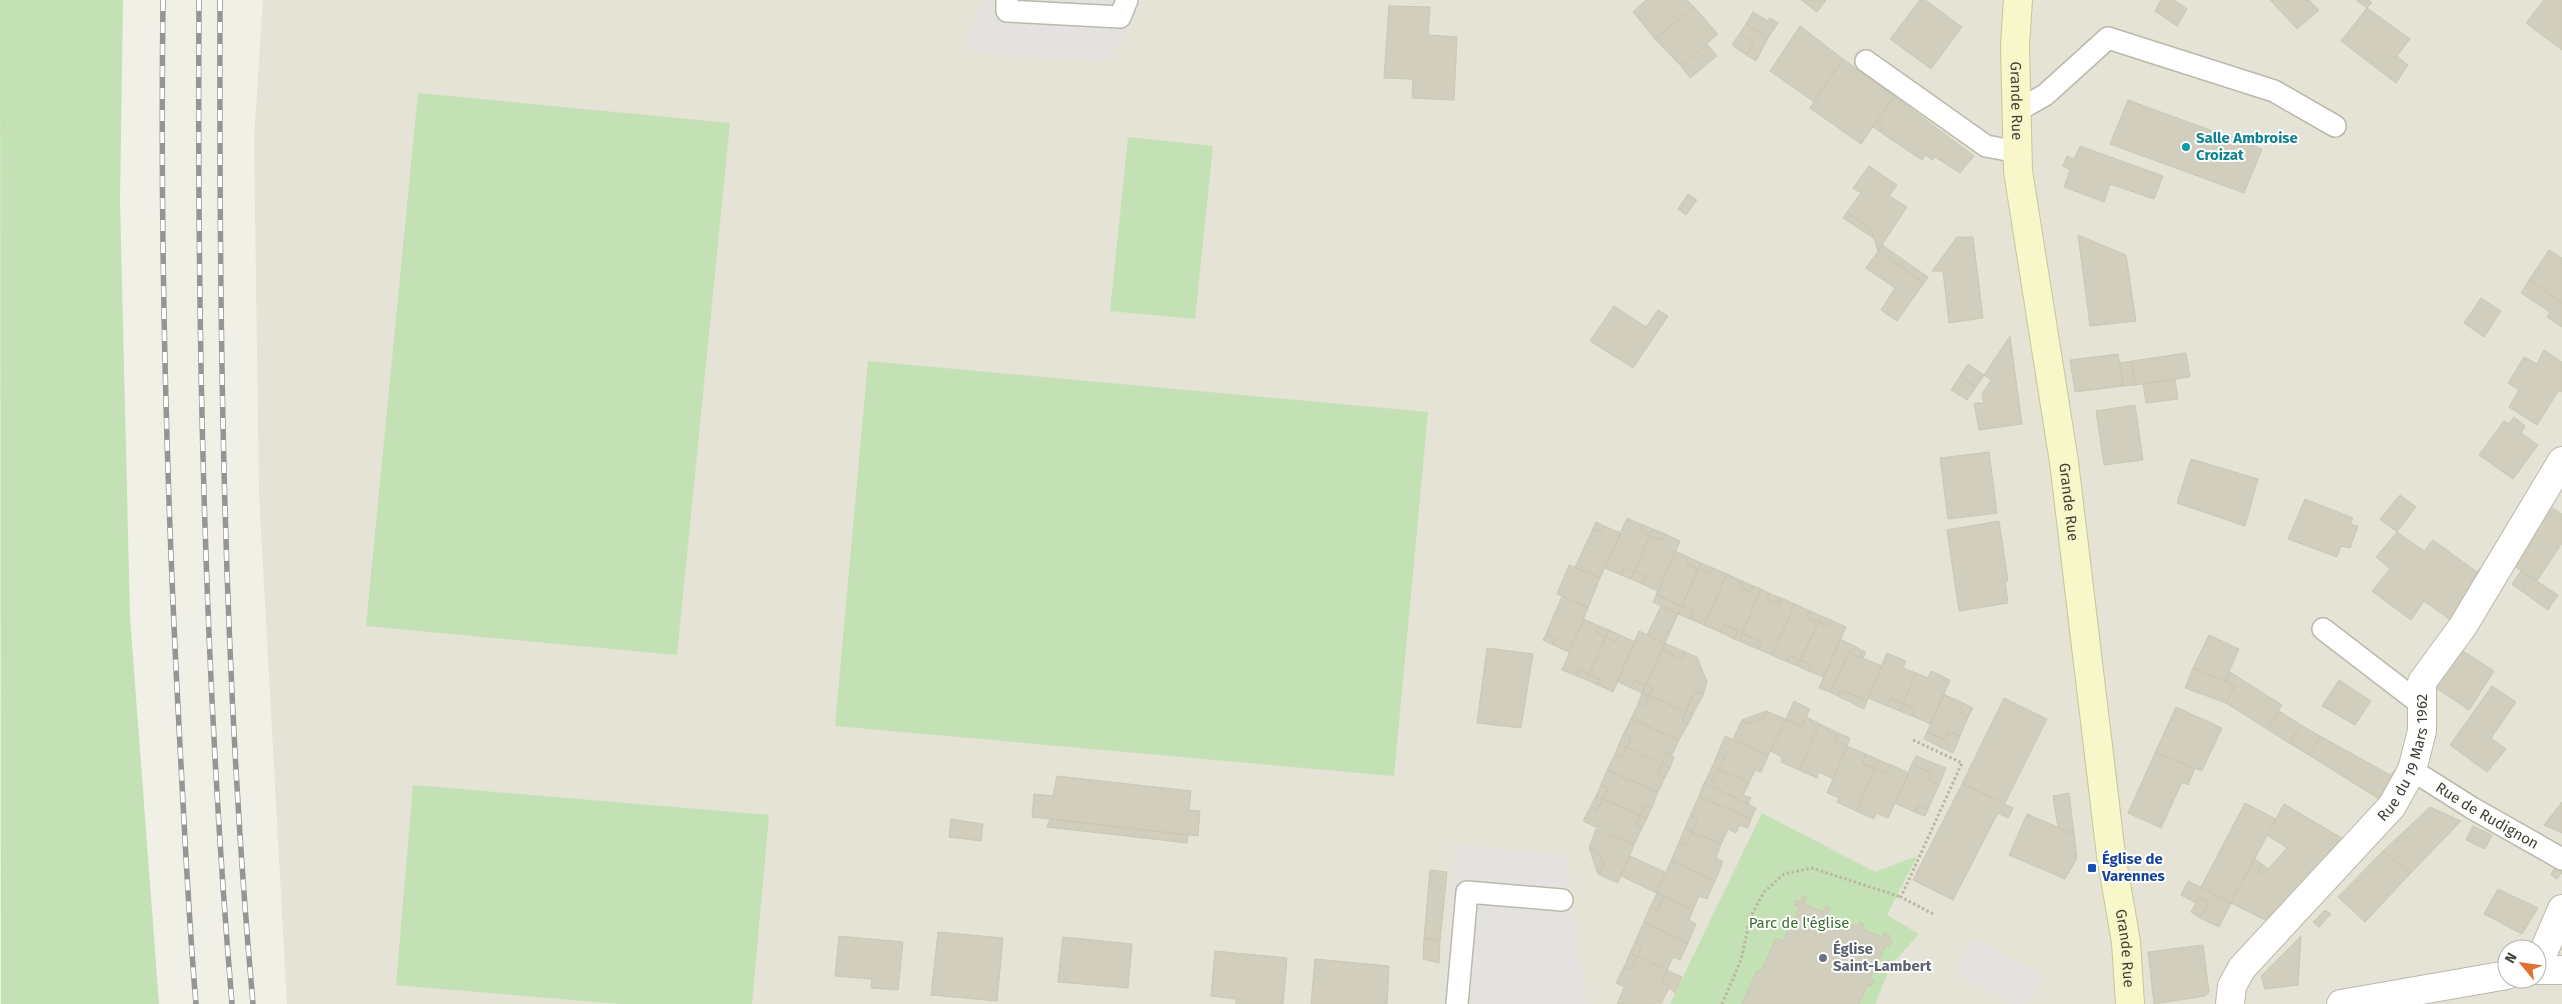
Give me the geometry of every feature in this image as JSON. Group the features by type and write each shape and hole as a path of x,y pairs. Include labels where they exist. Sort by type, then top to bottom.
{"main road":[{"name":"Grande Rue","path":"2018,0 2015,46 2018,171 2064,462 2111,855 2126,942 2130,1004"}],"street":[{"name":"Rue du 19 Mars 1962","path":"2230,1004 2232,986 2242,968 2392,806 2412,770 2422,731 2422,682 2463,626 2562,461"},
{"path":"2547,944 2562,909"},
{"path":"2547,969 2562,970"},
{"path":"2341,1004 2497,977"}],"lane":[{"path":"1007,0 1007,11 1120,17 1127,0"},
{"path":"2017,111 2045,95 2108,38 2274,91 2334,126"},
{"path":"1866,61 1986,146 2018,152"},
{"path":"2323,629 2422,705"},
{"name":"Rue de Rudignon","path":"2412,770 2472,808 2562,859"},
{"path":"1457,1004 1467,892 1562,900"}],"path":[{"path":"1901,897 1962,764 1913,740"},
{"path":"1722,1004 1741,960 1750,918 1764,892 1784,874 1812,868 1901,897 1933,914"}],"shaded area":[{"path":"263,0 2562,0 2562,1004 287,1004 259,494 254,140"},
{"path":"984,0 1144,0 1111,60 984,55 963,42"},
{"path":"1456,845 1565,855 1587,1004 1442,1004"},
{"path":"1974,938 2042,976 2027,1004 2015,1004 1956,973"}],"green space":[{"path":"0,0 123,0 120,200 130,617 159,1004 1,1004"},
{"path":"418,93 730,123 677,655 366,626"},
{"path":"1128,137 1213,146 1195,319 1110,311"},
{"path":"868,361 1428,412 1394,776 835,726"},
{"path":"413,785 769,815 752,1004 621,1004 396,985"},
{"name":"Parc de l'église","path":"1762,813 1875,872 1917,856 1887,915 1919,934 1891,965 1875,1004 1670,1004"}],"building":[{"path":"1646,0 1687,0 1694,7 1655,39 1633,12"},
{"path":"1801,0 1826,0 1817,12"},
{"path":"1920,0 1925,0 1962,27 1931,69 1890,39"},
{"path":"2161,0 2174,0 2187,9 2177,26 2155,11"},
{"path":"2270,0 2309,0 2319,10 2297,29"},
{"path":"2356,0 2369,0 2372,3 2367,8"},
{"path":"2544,0 2562,0 2562,50 2526,23"},
{"path":"1389,6 1430,7 1428,35 1457,37 1454,100 1412,98 1413,79 1384,78"},
{"path":"1694,7 1718,34 1681,66 1655,39"},
{"path":"2367,8 2410,39 2397,56 2408,65 2396,83 2341,41"},
{"path":"1753,12 1768,21 1770,18 1778,23 1768,38 1746,24"},
{"path":"1746,24 1768,38 1756,61 1746,55 1754,44 1740,33"},
{"path":"1800,26 1843,59 1814,102 1770,71"},
{"path":"1740,33 1754,44 1746,55 1732,45"},
{"path":"1707,44 1717,56 1690,78 1681,66"},
{"path":"1843,59 1894,96 1861,144 1810,108"},
{"path":"1894,96 1974,156 1960,173 1935,157 1933,160 1925,155 1922,160 1880,132 1884,126 1877,121"},
{"name":"Salle Ambroise Croizat","path":"2128,100 2262,149 2244,193 2110,144"},
{"path":"1877,121 1884,126 1880,132 1872,126"},
{"path":"2080,146 2163,176 2154,199 2110,184 2104,202 2064,187 2070,170 2063,166 2067,156 2074,159"},
{"path":"1869,166 1897,185 1889,196 1907,207 1878,251 1871,229 1847,212 1861,193 1853,188"},
{"path":"1688,194 1697,200 1686,215 1678,209"},
{"path":"1847,212 1871,229 1875,239 1843,218"},
{"path":"2078,235 2126,255 2136,321 2090,326"},
{"path":"1957,237 1973,237 1983,318 1949,323 1943,271 1932,271"},
{"path":"1882,245 1928,277 1924,283 1878,251"},
{"path":"2549,250 2562,258 2562,303 2529,280"},
{"path":"1878,251 1924,283 1897,321 1881,310 1895,288 1866,268"},
{"path":"2529,280 2562,303 2562,327 2547,317 2550,312 2521,293"},
{"path":"2481,298 2501,311 2484,337 2464,323"},
{"path":"1614,306 1646,327 1658,310 1668,316 1633,368 1590,341"},
{"path":"2010,336 2022,424 1979,430 1974,403 1984,403 1982,394 1991,380 1984,375"},
{"path":"2544,350 2562,362 2562,392 2559,390 2537,425 2509,407 2519,390 2508,383 2524,357 2537,364"},
{"path":"2186,353 2190,377 2135,385 2132,361"},
{"path":"2118,354 2123,386 2075,392 2070,360"},
{"path":"2132,361 2135,385 2123,386 2120,363"},
{"path":"1968,364 1984,375 1976,387 1964,379 1962,373"},
{"path":"1962,373 1964,379 1976,387 1967,400 1951,390"},
{"path":"2175,379 2178,399 2146,403 2143,383"},
{"path":"2135,405 2143,460 2104,465 2096,411"},
{"path":"2514,417 2525,426 2521,433 2538,445 2513,479 2479,455 2504,421 2509,424"},
{"path":"1989,452 1997,513 1948,519 1940,458"},
{"path":"2191,459 2258,479 2245,526 2177,503"},
{"path":"2400,495 2416,507 2397,532 2380,519"},
{"path":"2305,499 2353,518 2350,524 2358,526 2350,548 2341,546 2337,557 2288,539"},
{"path":"2550,506 2562,514 2562,543 2537,581 2511,564"},
{"path":"1627,518 1643,525 1641,531 1650,536 1634,572 1624,567 1621,575 1605,568"},
{"path":"1999,521 2008,581 2005,581 2008,603 1959,611 1947,530"},
{"path":"1596,522 1604,526 1602,532 1593,529"},
{"path":"1643,525 1653,529 1650,536 1641,531"},
{"path":"1604,526 1621,533 1600,578 1575,567 1593,529 1602,532"},
{"path":"1653,529 1665,534 1662,540 1650,536"},
{"path":"2397,532 2424,551 2433,540 2477,572 2480,568 2485,571 2452,621 2424,601 2411,620 2372,591 2390,569 2376,557"},
{"path":"1665,534 1680,541 1658,591 1642,584 1645,576 1634,572 1650,536 1662,540"},
{"path":"1675,551 1688,557 1686,564 1698,569 1682,606 1656,595"},
{"path":"1688,557 1701,563 1698,569 1686,564"},
{"path":"1701,563 1713,568 1710,574 1698,569"},
{"path":"1569,565 1600,578 1588,608 1557,594"},
{"path":"1624,567 1634,572 1631,579 1621,575"},
{"path":"1713,568 1727,574 1704,625 1690,619 1693,611 1682,606 1698,569 1710,574"},
{"path":"2521,571 2558,595 2548,610 2512,584"},
{"path":"1634,572 1645,576 1642,584 1631,579"},
{"path":"1727,574 1742,581 1740,587 1751,592 1753,586 1761,589 1742,633 1724,625 1720,632 1704,625"},
{"path":"1742,581 1753,586 1751,592 1740,587"},
{"path":"1761,589 1769,593 1767,599 1779,604 1781,598 1795,604 1772,655 1758,649 1761,642 1742,633"},
{"path":"1769,593 1781,598 1779,604 1767,599"},
{"path":"1656,595 1682,606 1678,614 1653,602"},
{"path":"1562,596 1588,608 1569,652 1553,645 1556,639 1546,634"},
{"path":"1795,604 1810,611 1807,617 1818,622 1801,660 1790,655 1787,662 1772,655"},
{"path":"1661,606 1678,614 1665,643 1647,635"},
{"path":"1682,606 1693,611 1690,619 1678,614"},
{"path":"1810,611 1821,616 1818,622 1807,617"},
{"path":"1821,616 1831,620 1828,626 1818,622"},
{"path":"1584,619 1599,626 1596,632 1606,637 1589,674 1579,669 1577,676 1562,670"},
{"path":"1831,620 1846,627 1824,677 1808,671 1811,664 1801,660 1818,622 1828,626"},
{"path":"1724,625 1738,631 1734,639 1720,632"},
{"path":"1599,626 1609,630 1606,637 1596,632"},
{"path":"1609,630 1620,635 1616,642 1606,637"},
{"path":"1639,631 1665,643 1646,685 1635,680 1631,688 1617,681"},
{"path":"1738,631 1742,633 1739,641 1734,639"},
{"path":"1742,633 1761,642 1758,649 1739,641"},
{"path":"1546,634 1556,639 1553,645 1543,640"},
{"path":"1620,635 1635,642 1613,692 1598,685 1600,679 1589,674 1606,637 1616,642"},
{"path":"2209,635 2239,649 2225,681 2193,668"},
{"path":"1840,639 1856,647 1852,654 1849,652 1830,692 1819,688"},
{"path":"1665,643 1685,652 1682,659 1662,650"},
{"path":"1856,647 1863,651 1860,658 1852,654"},
{"path":"2457,647 2494,671 2469,710 2433,686"},
{"path":"1487,648 1533,654 1521,728 1477,723"},
{"path":"1662,650 1682,659 1685,652 1697,657 1707,682 1703,695 1695,691 1686,711 1649,696 1653,688 1646,685"},
{"path":"1863,651 1866,652 1863,658 1882,666 1867,701 1841,690 1838,696 1830,692 1849,652 1860,658"},
{"path":"1887,653 1906,661 1903,668 1916,673 1903,704 1891,698 1887,706 1868,698"},
{"path":"1790,655 1801,660 1798,666 1787,662"},
{"path":"1801,660 1811,664 1808,671 1798,666"},
{"path":"2193,668 2235,686 2226,703 2185,688"},
{"path":"1579,669 1589,674 1587,680 1577,676"},
{"path":"1931,671 1950,680 1931,724 1912,716 1915,709 1903,704 1916,673 1928,678"},
{"path":"2230,672 2282,705 2267,729 2226,703 2235,686 2225,681"},
{"path":"1589,674 1600,679 1598,685 1587,680"},
{"path":"1635,680 1646,685 1642,693 1631,688"},
{"path":"2339,680 2371,701 2355,725 2322,706"},
{"path":"1646,685 1653,688 1649,696 1642,693"},
{"path":"2492,686 2516,702 2491,738 2506,749 2487,772 2450,745"},
{"path":"1841,690 1867,701 1864,709 1838,696"},
{"path":"1695,691 1703,695 1693,714 1686,711"},
{"path":"1642,693 1649,696 1644,706 1638,704"},
{"path":"1943,694 1963,703 1959,712 1968,717 1960,736 1949,732 1946,740 1927,732"},
{"path":"1649,696 1686,711 1682,721 1688,724 1679,740 1631,719 1638,704 1644,706"},
{"path":"1891,698 1903,704 1900,711 1887,706"},
{"path":"2004,698 2047,719 2005,803 1962,784"},
{"path":"1794,701 1810,709 1802,726 1786,719"},
{"path":"1963,703 1973,708 1968,717 1959,712"},
{"path":"1903,704 1915,709 1912,716 1900,711"},
{"path":"2176,707 2222,728 2202,771 2155,753"},
{"path":"1686,711 1693,714 1688,724 1682,721"},
{"path":"1766,711 1765,717 1749,724 1742,720"},
{"path":"1766,711 1786,719 1768,756 1733,739 1742,720 1749,724 1765,717"},
{"path":"2279,711 2301,725 2289,743 2267,729"},
{"path":"1806,717 1820,724 1799,770 1781,762 1782,757 1770,751 1786,719 1802,726"},
{"path":"1631,719 1679,740 1672,755 1666,753 1662,764 1627,747 1631,737 1624,733"},
{"path":"1820,724 1838,733 1835,740 1847,746 1833,779 1819,772 1817,778 1799,770"},
{"path":"2301,725 2320,736 2309,755 2289,743"},
{"path":"1927,732 1946,740 1949,732 1960,736 1953,753 1924,739"},
{"path":"1624,733 1631,737 1627,747 1619,744"},
{"path":"1838,733 1850,738 1847,746 1835,740"},
{"path":"1725,736 1768,756 1761,772 1755,770 1749,783 1719,769 1725,757 1718,753"},
{"path":"2320,736 2390,775 2394,771 2402,775 2390,798 2379,799 2309,755"},
{"path":"1619,744 1627,747 1622,758 1615,754"},
{"path":"1847,746 1866,754 1862,763 1875,768 1856,811 1837,802 1839,798 1827,793"},
{"path":"1627,747 1662,764 1657,774 1665,777 1658,792 1607,770 1615,754 1622,758"},
{"path":"1666,753 1674,757 1670,768 1662,764"},
{"path":"1718,753 1725,757 1719,769 1712,767"},
{"path":"2155,753 2195,768 2188,785 2182,782 2161,828 2128,813"},
{"path":"1866,754 1879,760 1875,768 1862,763"},
{"path":"1916,756 1946,768 1939,785 1929,780 1932,773 1912,764"},
{"path":"1879,760 1891,765 1886,773 1875,768"},
{"path":"1662,764 1670,768 1665,777 1657,774"},
{"path":"1912,764 1932,773 1929,780 1939,785 1928,809 1918,805 1914,812 1895,803"},
{"path":"1891,765 1909,773 1888,818 1876,813 1874,819 1856,811 1875,768 1886,773"},
{"path":"1712,767 1719,769 1714,781 1707,778"},
{"path":"1719,769 1749,783 1743,795 1751,798 1748,804 1704,783 1707,778 1714,781"},
{"path":"1607,770 1658,792 1652,807 1645,804 1640,815 1603,799 1608,788 1601,785"},
{"path":"1057,776 1191,791 1189,810 1200,811 1198,836 1032,817 1034,794 1053,796"},
{"path":"1704,783 1756,808 1751,819 1699,796"},
{"path":"1962,784 2013,808 2008,818 1998,813 1953,900 1913,880"},
{"path":"1601,785 1608,788 1603,799 1596,796"},
{"path":"2069,793 2074,834 2058,828 2053,796"},
{"path":"1596,796 1603,799 1597,810 1591,806"},
{"path":"1699,796 1751,819 1748,828 1739,825 1736,833 1728,829 1721,844 1692,832 1698,819 1690,816"},
{"path":"1603,799 1640,815 1636,826 1642,828 1634,845 1583,821 1591,806 1597,810"},
{"path":"2562,802 2562,833 2544,825"},
{"path":"2245,803 2276,819 2231,903 2201,887"},
{"path":"1645,804 1652,807 1647,818 1640,815"},
{"path":"2284,804 2352,844 2275,925 2231,903 2254,858 2263,865 2258,871 2262,876 2287,848 2267,835"},
{"path":"1918,805 1928,809 1925,816 1914,812"},
{"path":"2430,807 2461,821 2410,874 2383,851"},
{"path":"2027,814 2074,834 2077,858 2065,879 2009,855"},
{"path":"1640,815 1647,818 1642,828 1636,826"},
{"path":"1690,816 1698,819 1692,832 1685,828"},
{"path":"951,819 983,824 981,841 949,837"},
{"path":"1050,819 1188,835 1187,843 1047,827"},
{"path":"2473,826 2492,835 2485,849 2466,840"},
{"path":"1685,828 1692,832 1686,845 1679,842"},
{"path":"1596,829 1634,845 1618,883 1598,874 1604,866 1598,851 1589,848"},
{"path":"1692,832 1721,844 1716,858 1723,862 1715,881 1671,861 1679,842 1686,845"},
{"path":"1589,848 1598,851 1604,866 1598,874"},
{"path":"2383,851 2410,874 2365,922 2338,897"},
{"path":"1630,856 1665,872 1657,893 1621,876"},
{"path":"1671,861 1715,881 1707,899 1699,896 1693,910 1657,893"},
{"path":"2263,865 2269,869 2262,876 2258,871"},
{"path":"2556,865 2562,868 2562,873 2557,879 2551,875"},
{"path":"1430,870 1447,872 1440,941 1424,938"},
{"path":"2188,881 2231,903 2219,927 2200,918 2209,902 2199,897 2196,903 2181,895"},
{"path":"2498,889 2538,908 2522,934 2484,914"},
{"path":"1657,893 1664,897 1658,910 1650,907"},
{"name":"Église Saint-Lambert","path":"1803,896 1807,898 1804,904 1823,912 1826,906 1830,908 1827,914 1857,927 1860,922 1864,924 1862,929 1882,937 1884,932 1890,936 1888,938 1892,940 1889,946 1886,945 1870,978 1874,980 1871,986 1868,984 1859,1004 1742,1004 1757,971 1761,972 1776,938 1783,941 1799,907 1794,905 1795,900 1801,902"},
{"path":"1664,897 1693,910 1689,920 1696,924 1688,943 1644,922 1650,907 1658,910"},
{"path":"2199,897 2209,902 2200,918 2191,912"},
{"path":"2325,910 2331,914 2319,927 2313,922"},
{"path":"1644,922 1688,943 1680,960 1673,957 1667,970 1637,956 1642,946 1635,942"},
{"path":"938,932 1003,938 997,1001 931,995"},
{"path":"839,936 903,942 898,990 871,988 872,979 835,976"},
{"path":"2301,936 2298,985 2265,989 2261,976"},
{"path":"1063,937 1132,944 1128,988 1058,982"},
{"path":"1424,938 1440,941 1439,963 1423,959"},
{"path":"1635,942 1642,946 1637,956 1630,953"},
{"path":"2203,945 2209,992 2205,996 2154,1004 2148,952"},
{"path":"1215,951 1287,958 1283,1004 1236,1004 1236,999 1211,996"},
{"path":"1630,953 1637,956 1631,969 1624,967"},
{"path":"1637,956 1667,970 1662,982 1670,986 1661,1004 1616,983 1624,967 1631,969"},
{"path":"1315,959 1389,966 1387,1004 1311,1004"},
{"path":"1667,970 1682,977 1675,993 1662,982"},
{"path":"1624,988 1657,1004 1617,1004"}],"railway":[{"path":"163,0 162,182 167,454 188,900 196,1004"},
{"path":"199,0 199,251 204,502 222,879 232,1004"},
{"path":"220,0 222,377 229,628 243,879 253,1004"}],"place":[{"name":"Salle Ambroise Croizat","path":"2186,147"},
{"name":"Église de Varennes","path":"2092,868"},
{"name":"Église Saint-Lambert","path":"1823,958"}]}
